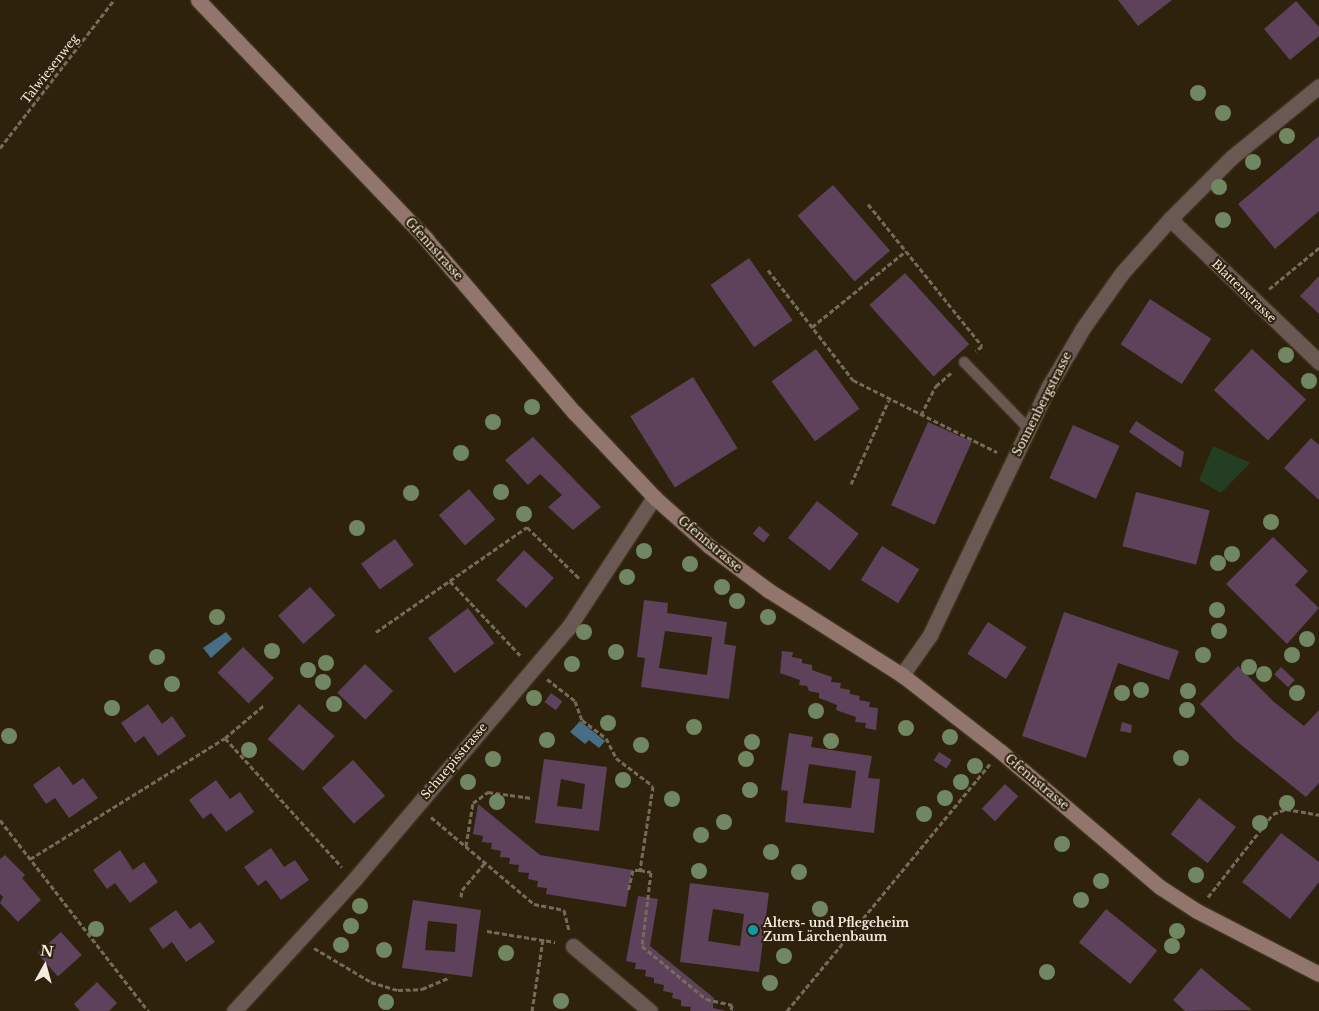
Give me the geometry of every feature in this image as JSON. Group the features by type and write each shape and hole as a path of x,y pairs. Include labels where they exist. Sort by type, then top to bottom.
{"street":[{"name":"Gfennstrasse","path":"198,0 426,238 574,412 654,497 709,546 768,590 902,675 1000,751 1160,887 1197,911 1319,974"},
{"name":"Sonnenbergstrasse","path":"902,675 930,635 1028,428 1083,328 1122,273 1170,219 1232,157 1319,86"},
{"name":"Blattenstrasse","path":"1170,219 1319,362"},
{"name":"Schuepisstrasse","path":"234,1011 354,880 533,668 593,592 654,497"},
{"path":"572,946 650,1011"}],"lane":[{"path":"964,362 1028,428"}],"path":[{"name":"Talwiesenweg","path":"0,148 114,0"},
{"path":"868,204 982,346 936,386 921,415"},
{"path":"1254,300 1319,248"},
{"path":"812,327 906,251"},
{"path":"768,270 853,380 889,400 1013,460"},
{"path":"851,484 889,400"},
{"path":"376,632 527,528 593,592"},
{"path":"450,581 533,668 575,701 582,720 606,738 616,758 653,786 640,870"},
{"path":"30,859 225,738 264,705"},
{"path":"225,738 354,880"},
{"path":"787,1011 1000,751"},
{"path":"466,847 473,803 488,792 532,798"},
{"path":"1197,911 1273,814 1286,809 1319,815"},
{"path":"432,818 534,904 564,910 572,946 543,939 487,930"},
{"path":"0,820 148,1011"},
{"path":"461,897 462,890 485,863"},
{"path":"628,891 633,870 651,872 642,946 706,999 732,1005 731,1011"},
{"path":"532,1011 543,939"},
{"path":"331,961 371,982 398,990 422,989 450,977"}],"green space":[{"path":"1213,446 1250,463 1221,493 1199,480"}],"water":[{"path":"226,632 232,639 211,658 203,648"},
{"path":"580,721 605,741 599,748 589,740 585,744 570,732"}],"building":[{"path":"1118,0 1172,0 1138,26"},
{"path":"1296,1 1319,27 1319,36 1290,60 1264,29"},
{"path":"1319,136 1319,211 1275,249 1238,204"},
{"path":"833,185 890,251 855,281 798,216"},
{"path":"749,258 793,320 754,347 710,285"},
{"path":"905,273 969,344 934,376 869,305"},
{"path":"1319,276 1319,314 1300,296"},
{"path":"1150,299 1211,339 1182,384 1121,344"},
{"path":"816,349 859,409 815,441 772,381"},
{"path":"1252,349 1306,399 1268,440 1214,390"},
{"path":"693,377 738,448 675,487 630,416"},
{"path":"1136,421 1184,452 1181,468 1129,432"},
{"path":"928,422 972,442 935,525 891,505"},
{"path":"1073,425 1120,446 1096,499 1049,478"},
{"path":"533,437 601,507 573,530 548,507 562,495 540,474 528,485 505,460"},
{"path":"1311,438 1319,445 1319,500 1284,468"},
{"path":"469,489 495,519 465,545 439,515"},
{"path":"1136,492 1210,510 1196,565 1122,546"},
{"path":"817,501 859,534 830,571 788,538"},
{"path":"759,526 770,535 764,543 753,534"},
{"path":"1273,537 1308,571 1295,585 1319,608 1287,644 1226,584"},
{"path":"395,539 414,565 380,590 361,564"},
{"path":"882,546 919,569 898,603 861,580"},
{"path":"524,550 554,578 526,608 496,580"},
{"path":"310,587 335,615 303,644 278,616"},
{"path":"644,600 668,603 667,613 727,622 724,644 736,646 729,699 641,687 645,658 637,657","holes":["665,631 712,637 707,675 659,668"]},
{"path":"468,608 494,643 455,673 428,638"},
{"path":"1064,612 1179,651 1169,680 1118,663 1086,758 1022,736"},
{"path":"988,622 1027,647 1006,679 967,654"},
{"path":"243,647 274,678 249,704 218,672"},
{"path":"782,651 793,652 792,657 802,659 802,663 812,665 812,670 832,677 831,682 841,683 840,688 850,690 850,694 860,696 859,700 870,702 869,707 878,708 876,730 865,728 866,723 855,722 856,717 836,710 837,705 819,698 819,693 809,691 807,686 799,685 800,680 780,673"},
{"path":"365,664 393,691 365,720 337,693"},
{"path":"1238,666 1274,702 1304,726 1319,710 1319,783 1306,797 1235,740 1200,704"},
{"path":"1281,667 1295,680 1288,687 1274,674"},
{"path":"551,693 562,701 556,710 545,702"},
{"path":"148,704 162,724 172,716 186,736 158,756 144,736 135,743 121,723"},
{"path":"299,704 335,736 303,771 268,739"},
{"path":"1122,722 1132,725 1131,733 1120,731"},
{"path":"789,733 813,737 811,747 872,756 868,778 880,779 874,833 785,822 788,791 781,790","holes":["809,764 856,771 851,808 803,803"]},
{"path":"939,752 952,760 946,768 934,760"},
{"path":"544,759 607,767 599,831 535,823","holes":["561,779 585,784 582,809 557,806"]},
{"path":"353,760 385,796 354,824 322,788"},
{"path":"59,766 73,785 83,778 98,798 69,818 55,798 46,804 33,785"},
{"path":"216,780 230,799 240,792 254,812 226,832 211,813 203,819 189,800"},
{"path":"1005,784 1018,796 995,821 982,809"},
{"path":"1199,798 1236,827 1208,863 1171,834"},
{"path":"478,804 540,855 632,870 626,907 546,894 547,888 537,887 538,881 528,879 529,873 518,872 519,865 509,864 510,858 500,857 501,851 491,849 492,843 482,842 483,836 473,834"},
{"path":"1281,833 1319,862 1319,882 1290,919 1242,882"},
{"path":"271,848 284,867 295,860 309,880 281,900 266,880 258,886 244,867"},
{"path":"120,850 133,870 144,862 158,882 130,903 115,883 107,889 93,870"},
{"path":"5,855 25,875 22,878 41,900 18,922 0,903 3,897 0,894 0,859"},
{"path":"690,883 769,893 759,972 680,962","holes":["713,909 744,914 740,946 708,941"]},
{"path":"638,896 658,899 650,946 714,998 713,1008 726,1011 690,1011 691,1007 681,1006 681,1000 672,998 673,993 663,991 664,985 654,983 654,978 645,976 646,970 635,969 636,963 626,961"},
{"path":"413,900 481,910 472,977 402,968","holes":["428,921 457,924 455,952 425,950"]},
{"path":"1106,909 1157,951 1130,984 1079,942"},
{"path":"176,910 190,929 200,922 215,942 186,962 172,942 163,949 149,929"},
{"path":"61,932 82,955 58,976 37,953"},
{"path":"1201,968 1252,1010 1185,1011 1173,1000"},
{"path":"97,982 117,1003 109,1011 80,1011 74,1004"}],"place":[{"name":"Alters- und Pflegeheim Zum Lärchenbaum","path":"753,930"}]}
